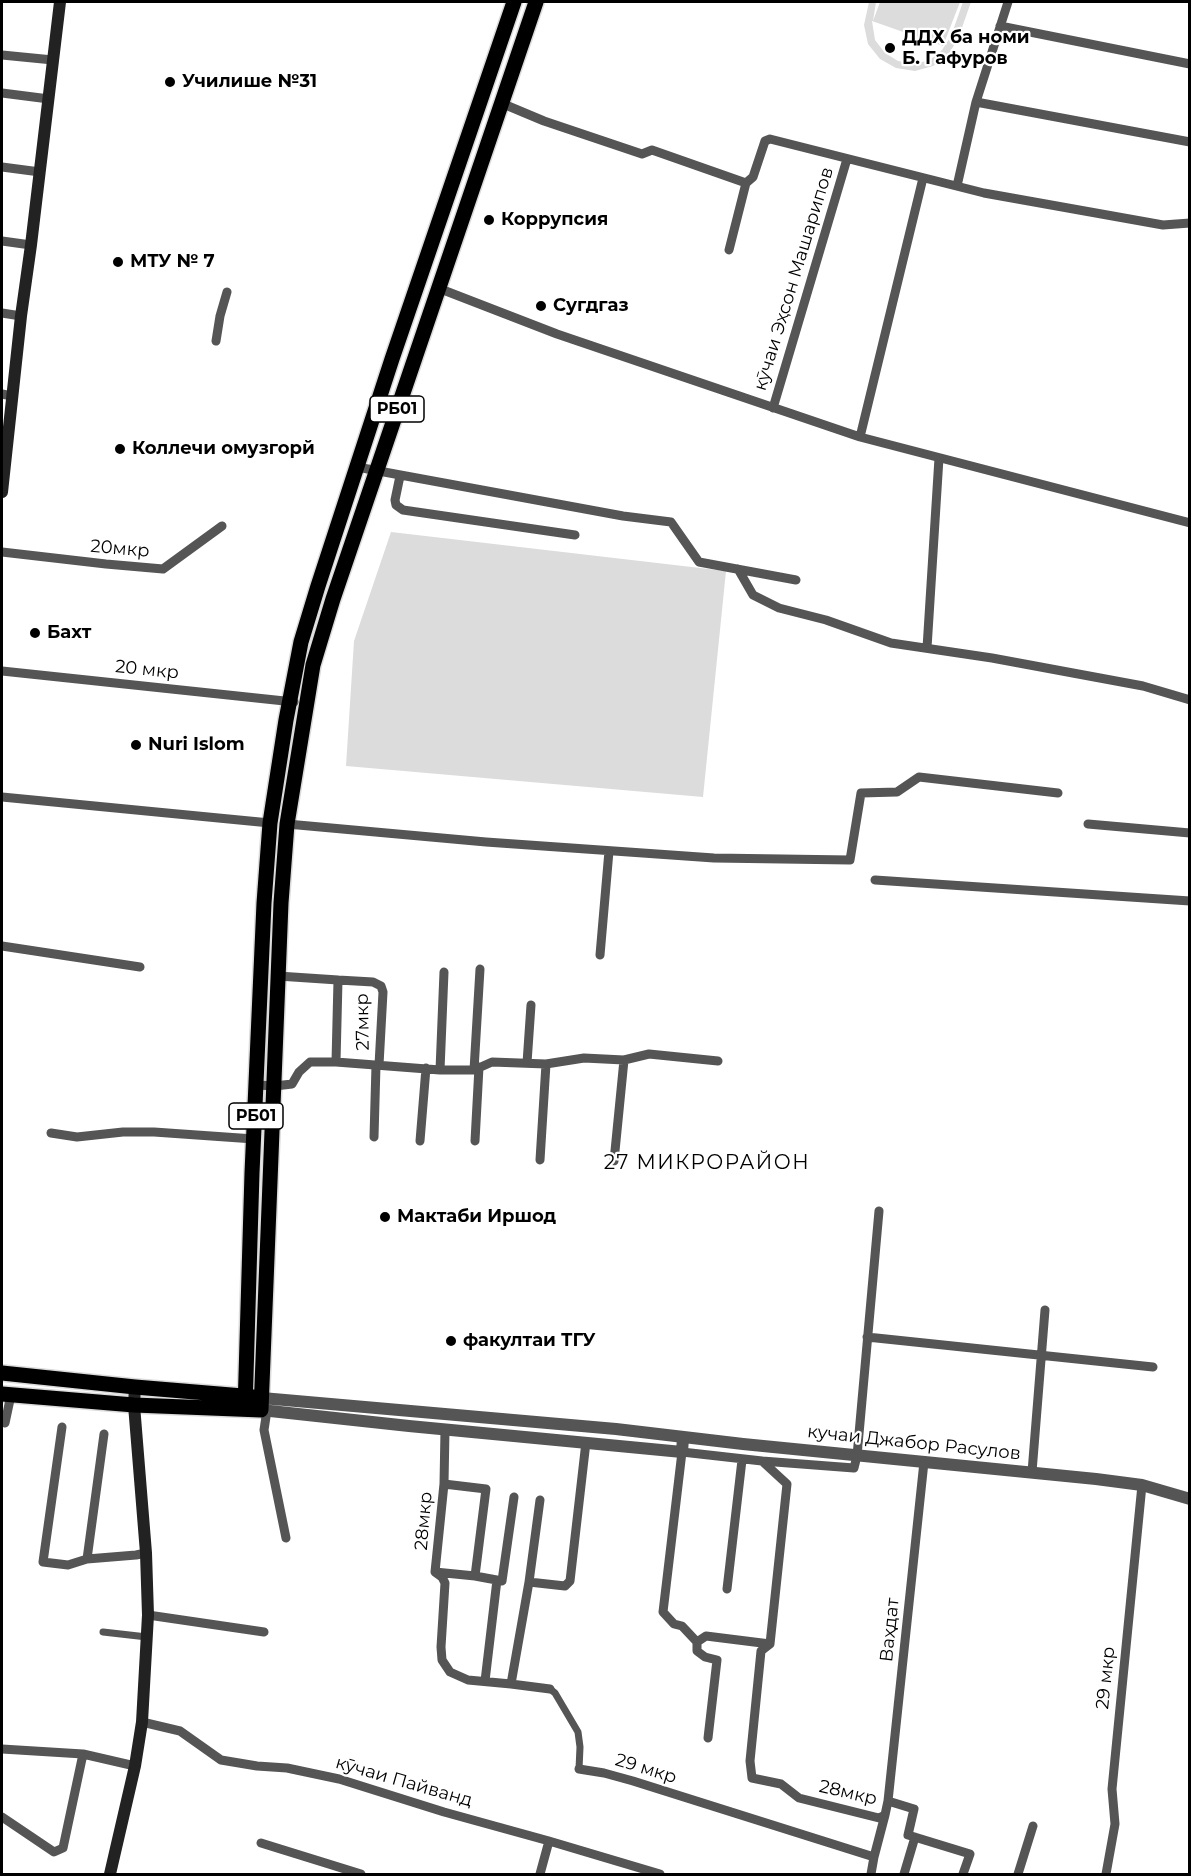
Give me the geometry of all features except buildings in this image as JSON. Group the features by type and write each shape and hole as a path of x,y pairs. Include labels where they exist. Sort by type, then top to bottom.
{"highway":[{"name":"РБ01","path":"245,1403 264,903 270,823 301,642 412,299 514,2"},
{"name":"РБ01","path":"263,1406 278,976 287,824 316,654 536,2"},
{"path":"503,33 523,39"},
{"path":"419,280 424,290 432,291 438,288"},
{"path":"412,299 425,294 430,297 433,305"},
{"path":"2,1372 135,1387 263,1406"},
{"path":"6,1394 134,1405 245,1403"}],"main road":[{"path":"2,492 7,399 31,245 60,2"},
{"path":"110,1875 135,1766 142,1722 147,1637 146,1552 134,1405 135,1387"}],"street":[{"path":"957,186 976,102 1008,2"},
{"path":"1000,26 1190,64"},
{"path":"2,55 52,60"},
{"path":"2,93 49,99"},
{"path":"976,102 1190,142"},
{"path":"501,103 544,121 642,154 652,150 746,183"},
{"path":"729,250 746,183 753,177 765,141 770,139 995,195 1163,225 1190,224"},
{"name":"кӯчаи Эҳсон Машарипов","path":"773,408 847,159"},
{"path":"2,168 40,172"},
{"path":"860,437 923,178"},
{"path":"2,241 31,245"},
{"path":"438,288 557,334 860,437 1190,523"},
{"path":"216,341 227,292"},
{"path":"2,313 21,316"},
{"path":"927,648 939,458"},
{"path":"357,467 623,516 671,522 699,562 796,580"},
{"path":"400,476 395,500 396,505 403,510 575,535"},
{"name":"20мкр","path":"2,552 163,569 222,526"},
{"path":"738,569 753,595 779,608 826,620 891,643 992,658 1143,686 1190,700"},
{"name":"20 мкр","path":"2,671 290,700 306,706"},
{"path":"287,824 486,842 714,858 850,860 861,792 897,792 919,777 1058,793"},
{"path":"2,797 270,823"},
{"path":"1088,824 1190,833"},
{"path":"600,955 609,851"},
{"path":"875,880 1190,901"},
{"path":"2,946 140,968"},
{"path":"475,1141 480,969"},
{"path":"440,1070 444,972"},
{"name":"27мкр","path":"278,976 373,982 381,986 383,992 374,1137"},
{"name":"27мкр","path":"336,1062 338,980"},
{"path":"527,1063 531,1005"},
{"name":"27мкр","path":"275,1086 292,1084 299,1072 310,1062 440,1070 476,1069 492,1062 546,1064 584,1058 624,1060 649,1054 718,1061"},
{"path":"614,1161 624,1060"},
{"path":"540,1160 546,1064"},
{"path":"420,1141 426,1068"},
{"path":"257,1084 275,1086"},
{"path":"51,1132 77,1137 123,1132 154,1132 254,1140"},
{"path":"286,1538 264,1430 263,1406 394,1425 586,1442 742,1460 854,1468 857,1456 879,1211"},
{"path":"1032,1473 1045,1310"},
{"path":"867,1337 1153,1367"},
{"path":"6,1394 6,1423"},
{"path":"348,1420 350,1405"},
{"name":"кучаи Джабор Расулов","path":"263,1406 350,1405 616,1429 683,1438 1142,1485 1190,1499"},
{"path":"394,1425 397,1410"},
{"path":"62,1427 43,1562 68,1565 87,1559 136,1555 146,1552"},
{"path":"444,1484 446,1430"},
{"path":"87,1559 104,1434"},
{"path":"683,1438 663,1612 674,1624 682,1626 697,1642 697,1651 705,1657 717,1660 708,1738"},
{"path":"529,1582 565,1586 570,1581 586,1442"},
{"path":"727,1589 742,1460"},
{"name":"28мкр","path":"762,1461 787,1484 770,1644 761,1651 750,1761 752,1778 781,1784 799,1798 879,1818 885,1815 888,1801"},
{"name":"Ваҳдат","path":"888,1801 924,1462"},
{"name":"28мкр","path":"475,1576 486,1489 444,1484 435,1572 442,1577 445,1583 442,1660 450,1672 468,1680 550,1689"},
{"name":"29 мкр","path":"1106,1875 1115,1824 1112,1789 1142,1485"},
{"path":"435,1572 502,1581 514,1497"},
{"path":"511,1684 529,1582 540,1500"},
{"path":"485,1682 497,1580"},
{"path":"148,1615 264,1632"},
{"path":"103,1632 147,1637"},
{"path":"697,1642 706,1636 770,1644"},
{"path":"550,1689 578,1732 579,1769"},
{"name":"кӯчаи Пайванд","path":"142,1722 180,1731 221,1760 287,1768 339,1779 660,1875"},
{"path":"2,1749 83,1754 135,1766"},
{"path":"2,1817 54,1852 63,1848 83,1754"},
{"name":"29 мкр","path":"579,1769 604,1773 874,1857"},
{"path":"888,1801 914,1809 908,1835 970,1854 963,1875"},
{"path":"871,1875 885,1815"},
{"path":"1018,1875 1033,1826"},
{"path":"904,1875 915,1837"},
{"path":"540,1875 549,1841"},
{"path":"261,1843 361,1875"}],"shaded area":[{"path":"869,2 876,2 873,21 880,2 960,2 943,46 872,21 875,40 885,53 898,61 914,64 930,60 942,50 951,36 963,2 971,2 958,39 948,55 933,66 915,71 896,68 880,59 868,44 864,25"},
{"path":"391,532 726,571 703,797 346,766 354,641"}],"place":[{"name":"ДДХ ба номи Б. Гафуров","path":"890,48"},
{"name":"Училише №31","path":"170,82"},
{"name":"Коррупсия","path":"489,220"},
{"name":"МТУ № 7","path":"118,262"},
{"name":"Сугдгаз","path":"541,306"},
{"name":"Коллечи омузгорй","path":"120,449"},
{"name":"Бахт","path":"35,633"},
{"name":"Nuri Islom","path":"136,745"},
{"name":"Мактаби Иршод","path":"385,1217"},
{"name":"факултаи ТГУ","path":"451,1341"}],"district":[{"name":"27 МИКРОРАЙОН","path":"707,1163"}]}
